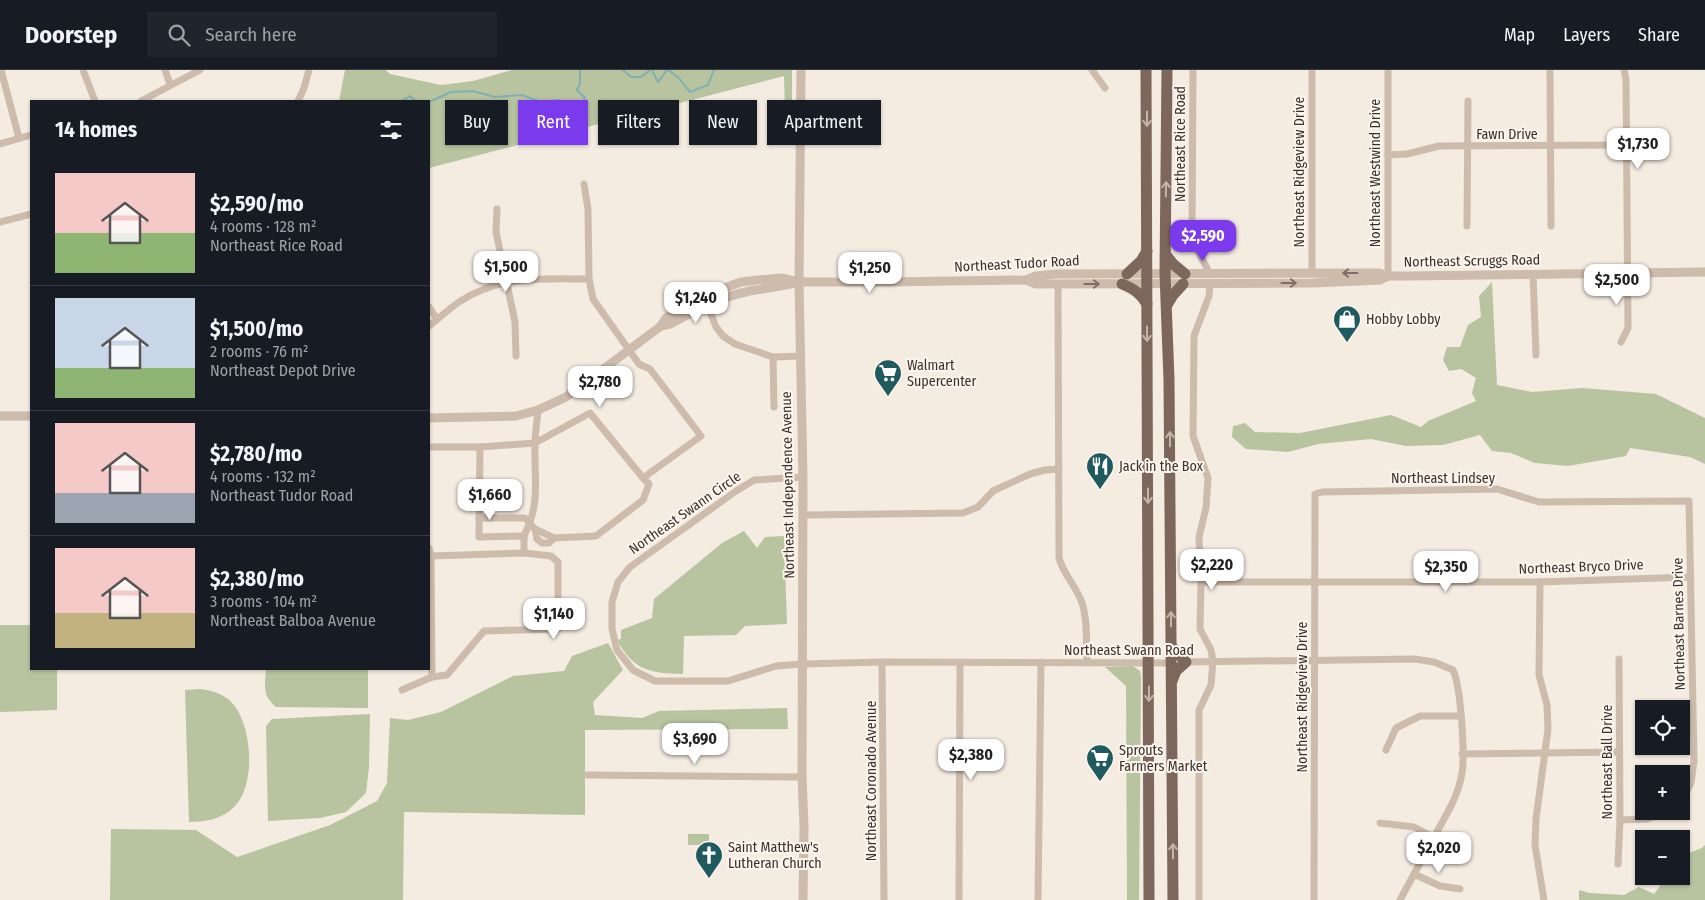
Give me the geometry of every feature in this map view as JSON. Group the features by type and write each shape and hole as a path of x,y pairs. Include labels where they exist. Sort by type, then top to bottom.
{"main road":[{"path":"1146,70 1149,900"},
{"path":"1167,70 1166,279 1169,380 1173,900"},
{"path":"1147,251 1125,279 1141,294 1147,304"},
{"path":"1166,255 1184,279 1167,305"},
{"path":"1171,646 1186,662 1176,670 1171,683"}],"street":[{"path":"2,70 19,138"},
{"path":"83,70 95,100"},
{"path":"165,70 170,84"},
{"path":"143,100 170,84 200,70"},
{"path":"298,100 309,70"},
{"name":"Northeast Independence Avenue","path":"802,70 799,282 803,476 803,900"},
{"path":"1092,70 1105,88"},
{"name":"Northeast Rice Road","path":"1193,70 1192,235 1210,274"},
{"name":"Northeast Ridgeview Drive","path":"1312,70 1312,273"},
{"name":"Northeast Westwind Drive","path":"1388,70 1388,276"},
{"path":"1621,342 1628,328 1626,79 1624,70"},
{"path":"1550,72 1551,226"},
{"path":"1467,226 1468,102"},
{"path":"0,144 30,135"},
{"name":"Fawn Drive","path":"1388,155 1407,154 1439,146 1626,145"},
{"path":"584,184 589,222 589,279 593,300 639,364 650,368 700,436 643,478"},
{"path":"496,209 496,232 515,322 516,356"},
{"path":"0,222 30,214"},
{"name":"Northeast Scruggs Road","path":"1147,279 1184,279 1210,274 1262,273 1379,273 1388,276 1533,278 1628,273 1705,272"},
{"path":"1262,273 1262,283"},
{"path":"1046,284 1052,282 1056,274"},
{"name":"Northeast Tudor Road","path":"430,418 516,416 538,410 566,397 661,326 666,318 684,305 741,282 776,278 799,282 1026,280 1036,276 1056,274 1147,279"},
{"path":"1074,274 1058,284 1059,558 1068,580 1082,602 1087,662"},
{"name":"Northeast Scruggs Road","path":"1184,279 1210,284 1346,282 1380,280 1388,276"},
{"path":"1533,278 1536,356"},
{"path":"430,325 469,296 492,286 525,279 589,279"},
{"path":"1026,280 1036,284 1058,284 1125,279"},
{"name":"Northeast Tudor Road","path":"661,326 670,324 707,304 743,292 786,286 799,282"},
{"path":"1199,900 1199,710 1211,685 1213,661 1211,650 1200,629 1201,582 1198,537 1206,508 1208,478 1193,436 1194,336 1210,296 1210,284"},
{"path":"707,304 716,327 735,344 773,357 800,356"},
{"path":"430,308 438,319"},
{"path":"773,357 774,407"},
{"path":"524,553 524,536 532,527 536,500 534,443 538,410"},
{"path":"430,447 480,447 534,443 590,413 649,484 642,500 596,536 554,538 549,543 542,544 525,518 479,518"},
{"path":"0,416 30,416"},
{"path":"480,447 479,537 524,536"},
{"path":"803,515 963,513 978,507 993,492 1030,474 1045,470 1059,470"},
{"name":"Northeast Swann Circle","path":"803,476 754,480 630,567 618,582 612,602 612,629 617,650 633,670 655,681 728,680 776,666 803,664"},
{"name":"Northeast Lindsey","path":"1315,494 1322,492 1497,490 1539,502 1689,501"},
{"name":"Northeast Ridgeview Drive","path":"1314,900 1315,494"},
{"name":"Northeast Barnes Drive","path":"1689,501 1694,761 1690,785"},
{"path":"430,552 432,677"},
{"path":"402,690 432,677 446,675 484,631 558,629 558,562 551,556 524,553 431,556"},
{"name":"Northeast Bryco Drive","path":"1201,582 1540,582 1691,577"},
{"path":"1540,582 1539,675 1547,705 1548,729 1536,819 1535,845 1544,900"},
{"name":"Northeast Swann Road","path":"803,664 882,662 1171,663 1415,659 1434,662 1453,670 1457,682 1461,716"},
{"name":"Northeast Ball Drive","path":"1618,659 1620,752 1618,864"},
{"name":"Northeast Coronado Avenue","path":"882,662 884,900"},
{"path":"1038,900 1041,662"},
{"path":"959,900 960,663"},
{"path":"1386,750 1396,728 1420,716 1461,716 1462,773 1457,792 1400,900"},
{"path":"1462,754 1620,752"},
{"path":"588,775 802,777"},
{"path":"1620,820 1635,819"},
{"path":"1380,823 1414,827 1433,837"},
{"path":"1414,874 1440,886 1460,888"}],"green space":[{"path":"345,70 386,70 390,74 441,85 473,81 512,70 792,70 792,100 785,100 784,76 679,103 679,100 598,100 598,124 588,127 588,100 518,100 518,145 430,168 430,100 339,100"},
{"path":"1492,282 1497,385 1532,392 1582,388 1656,394 1705,418 1705,464 1690,457 1630,448 1626,456 1568,466 1535,463 1511,453 1492,451 1480,435 1443,445 1406,446 1371,439 1318,444 1288,452 1246,449 1232,437 1233,426 1245,423 1255,432 1300,433 1391,415 1421,427 1428,421 1476,401 1472,393 1476,378 1461,369 1449,371 1443,360 1447,347 1460,347 1468,325 1481,317 1479,296"},
{"path":"744,531 757,548 765,537 784,536 787,624 745,626 736,635 684,636 683,674 661,673 637,664 623,650 617,640 621,639 621,630 652,618 654,599 722,543"},
{"path":"0,625 30,625 30,670 57,670 57,710 0,712"},
{"path":"608,643 623,670 593,702 595,715 642,718 659,711 787,708 788,729 585,730 585,815 404,812 403,900 110,900 111,829 196,830 237,857 330,825 377,801 387,783 390,718 408,720 441,712 513,676 564,671 572,656"},
{"path":"1133,666 1140,671 1141,677 1139,900 1127,900 1126,686 1105,667"},
{"path":"266,670 368,670 368,708 276,707 266,694"},
{"path":"200,689 215,692 227,698 234,705 245,727 248,741 249,770 242,796 235,806 220,817 189,822 185,690"},
{"path":"370,714 369,767 366,793 346,812 320,818 268,821 266,726 272,719"},
{"path":"688,834 709,834 709,845 688,845"},
{"path":"1705,845 1705,900 1579,900 1579,890 1590,893 1624,895 1639,887 1654,894 1660,885 1690,885 1690,853"}],"waterway":[{"path":"430,102 451,92 473,91 495,97 522,95 541,102 559,100 565,107 572,105 580,110 585,98 577,90 580,84 580,70"},
{"path":"623,70 631,77 641,77 650,70"},
{"path":"652,70 658,82 667,70"},
{"path":"668,70 678,77 690,92 708,85 714,70"},
{"path":"404,100 410,96 414,100"}],"place":[{"name":"Hobby Lobby","path":"1347,343"},
{"name":"Walmart Supercenter","path":"888,397"},
{"name":"Jack in the Box","path":"1100,490"},
{"name":"Sprouts Farmers Market","path":"1100,782"},
{"name":"Saint Matthew's Lutheran Church","path":"709,879"}]}
